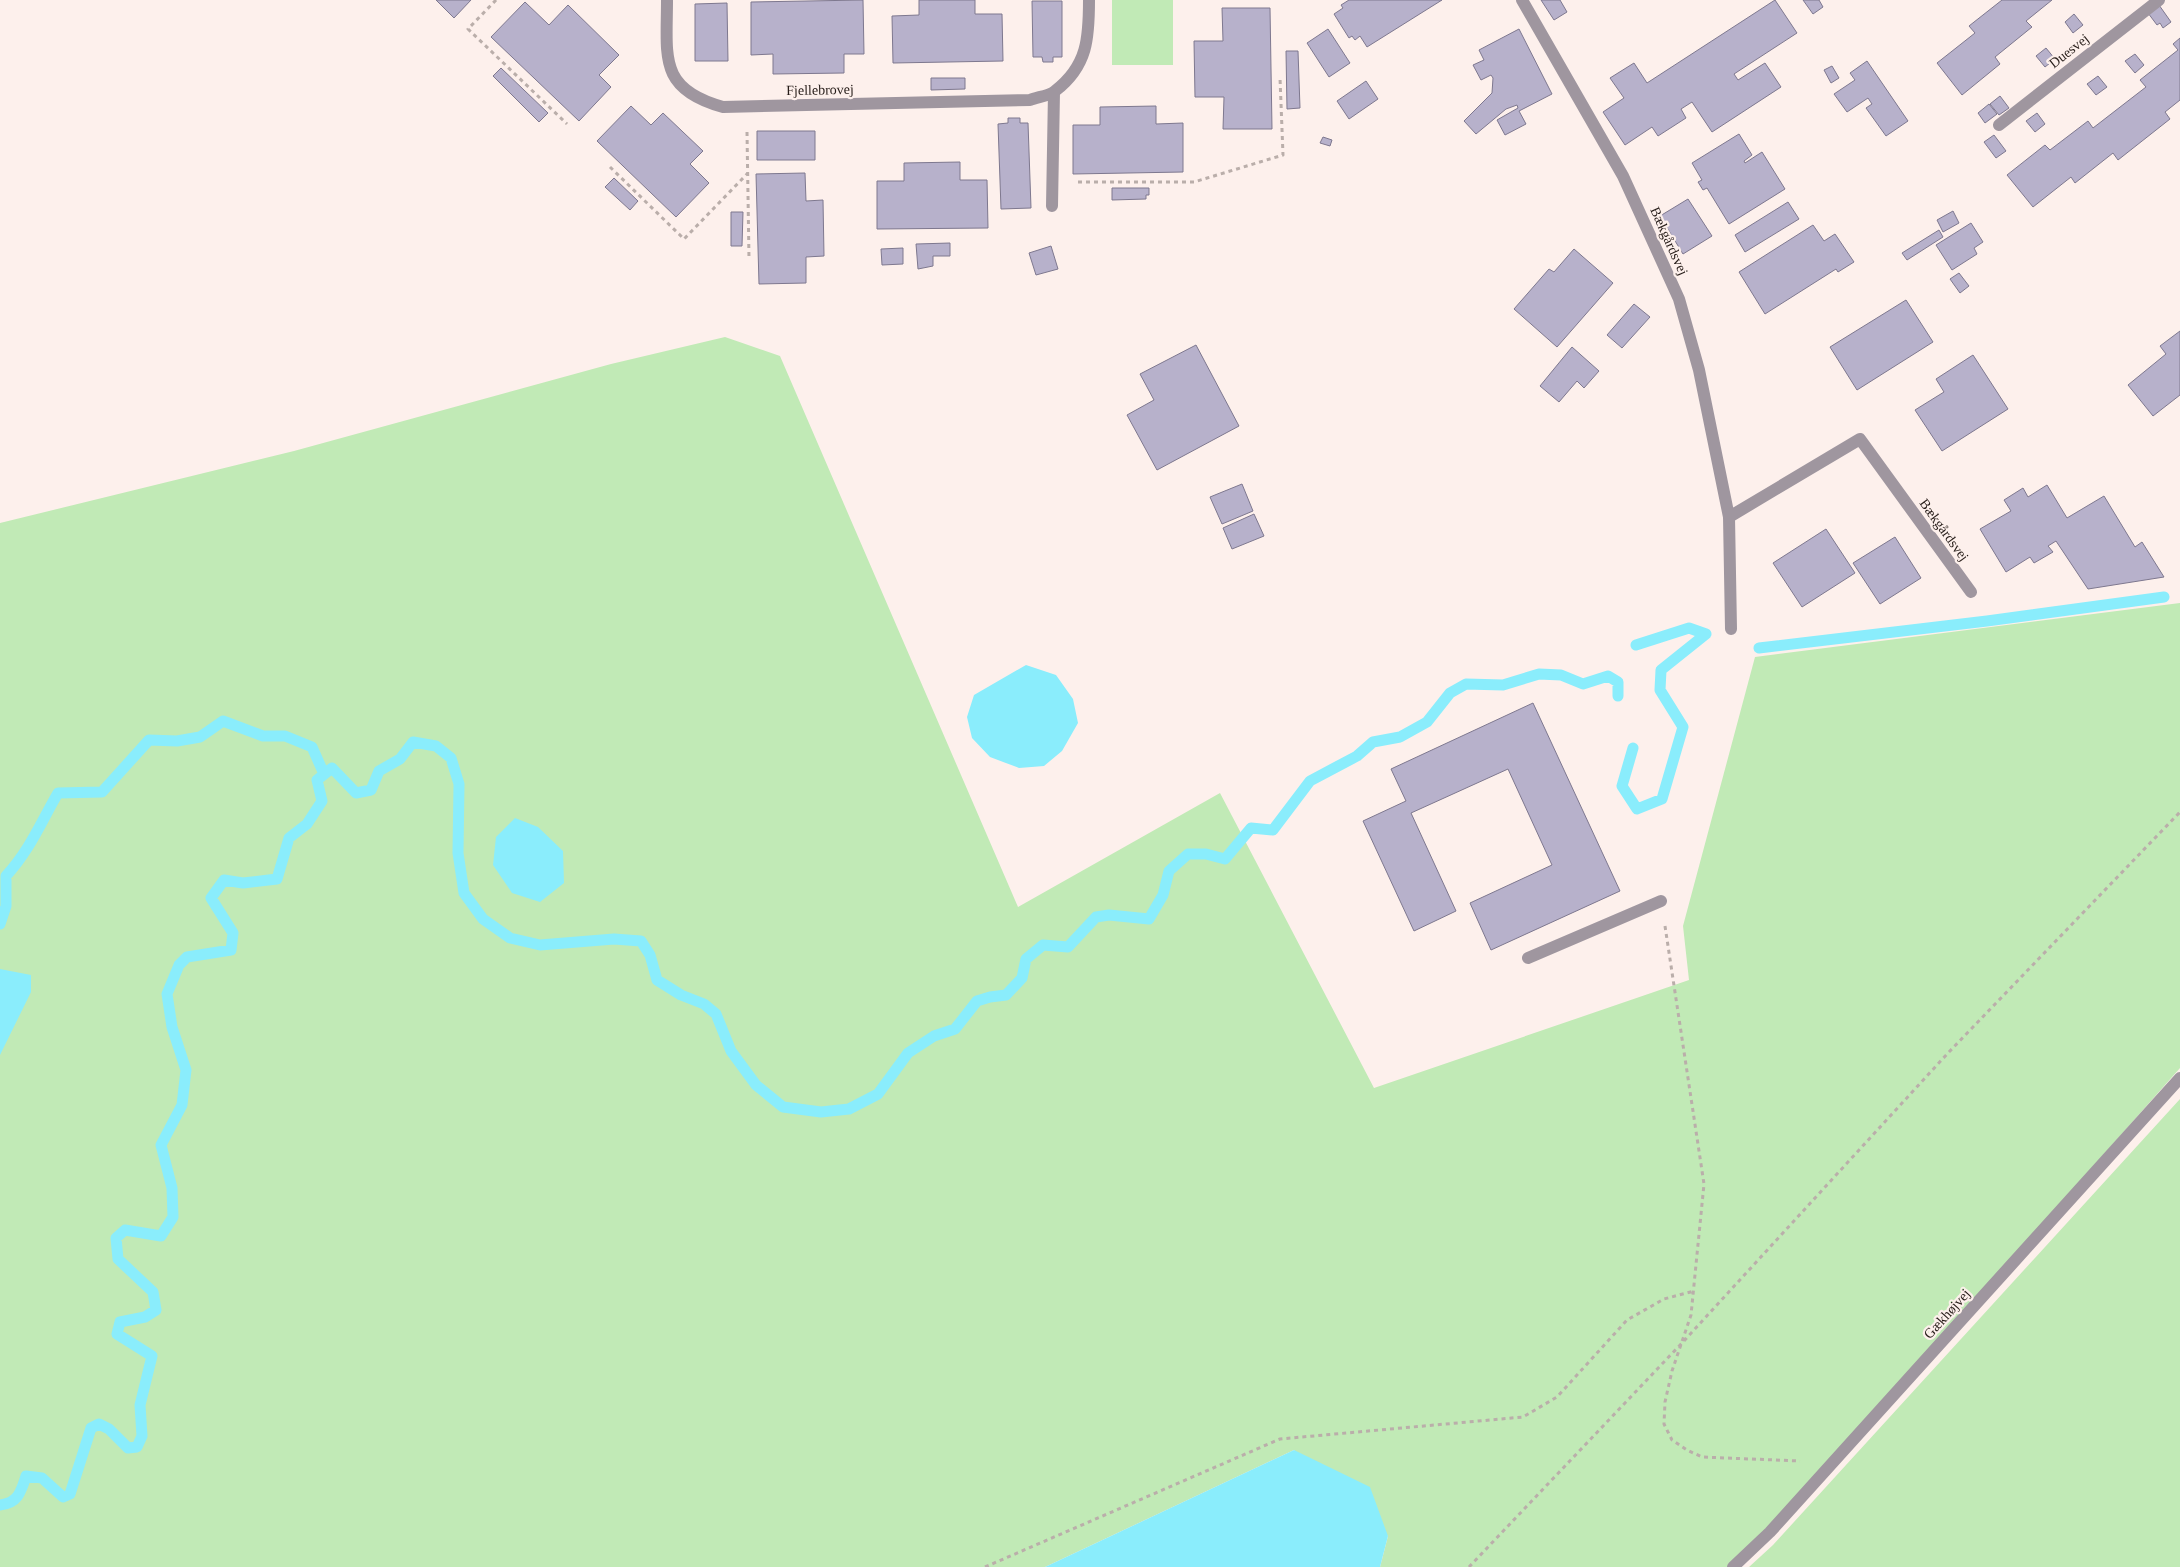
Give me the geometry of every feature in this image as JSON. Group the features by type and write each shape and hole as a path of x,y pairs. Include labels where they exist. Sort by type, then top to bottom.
{"street":[{"name":"Fjellebrovej","path":"667,0 667,62 674,79 688,92 704,102 723,107 1030,100 1054,92 1070,76 1084,56 1089,36 1089,0"},
{"name":"Bækgårdsvej","path":"1522,0 1623,176 1679,299 1699,370 1729,517 1731,629"},
{"name":"Duesvej","path":"1999,125 2159,0"},
{"path":"1052,206 1054,92"},
{"name":"Bækgårdsvej","path":"1729,517 1860,439 1971,592"},
{"path":"1528,958 1661,901"},
{"name":"Gækhøjvej","path":"1732,1567 1770,1532 2180,1078"}],"path":[{"path":"496,0 468,29 568,124"},
{"path":"1052,182 1194,182 1283,155 1280,78"},
{"path":"746,107 750,259"},
{"path":"610,167 684,239 748,173"},
{"path":"1469,1567 1682,1343 1948,1053 2180,812"},
{"path":"1661,901 1704,1184 1691,1315 1664,1402 1664,1424 1672,1440 1702,1457 1834,1462"},
{"path":"985,1567 1280,1439 1523,1417 1557,1397 1627,1320 1664,1299 1694,1292"}],"green space":[{"path":"1112,0 1173,0 1173,65 1112,65"},
{"path":"725,337 780,356 1018,907 1220,793 1374,1088 1689,980 1683,926 1755,657 2180,603 2180,1068 1770,1532 1731,1567 1380,1567 1388,1536 1294,1450 1045,1567 0,1567 0,523 294,451 611,364"},
{"path":"2180,1099 2180,1567 1749,1567 1773,1545"}],"water":[{"path":"1026,665 1056,675 1073,699 1078,723 1062,751 1044,766 1019,768 990,757 972,738 967,717 974,695"},
{"path":"515,818 538,827 563,851 564,883 540,902 512,893 493,865 496,837"},
{"path":"0,969 31,975 31,992 0,1055"},
{"path":"1294,1450 1370,1487 1388,1536 1380,1567 1045,1567"}],"building":[{"path":"436,0 471,0 454,18"},
{"path":"863,0 864,54 844,54 844,73 773,74 773,54 751,55 751,2"},
{"path":"919,0 975,0 975,14 1002,14 1003,61 893,63 892,16 919,15"},
{"path":"1349,0 1442,0 1367,47 1360,36 1355,40 1352,36 1349,38 1334,14 1343,8 1341,5"},
{"path":"1541,0 1560,0 1567,12 1554,20"},
{"path":"1775,0 1797,33 1734,74 1738,80 1765,63 1781,87 1712,132 1692,102 1681,109 1686,118 1658,136 1652,127 1625,145 1603,112 1624,98 1610,78 1634,63 1647,83"},
{"path":"1803,0 1819,0 1823,7 1813,14"},
{"path":"2002,0 2052,0 2026,21 2032,27 1995,57 2000,64 1962,95 1937,63 1975,33 1969,26"},
{"path":"1032,1 1062,1 1062,57 1053,57 1053,62 1043,62 1042,57 1033,57"},
{"path":"525,2 549,25 568,5 619,55 599,75 611,87 579,121 491,37"},
{"path":"727,3 728,61 695,61 695,4"},
{"path":"2159,5 2171,22 2163,28 2160,23 2157,25 2148,13"},
{"path":"1222,8 1270,8 1272,129 1223,129 1224,97 1195,97 1194,41 1223,41"},
{"path":"2074,14 2083,25 2073,33 2065,22"},
{"path":"1328,29 1350,63 1329,77 1307,43"},
{"path":"1519,29 1552,94 1519,111 1526,124 1505,135 1497,120 1518,108 1517,105 1506,109 1476,134 1464,121 1492,93 1493,78 1491,75 1481,80 1473,65 1484,60 1479,50"},
{"path":"2180,38 2180,100 2165,112 2170,119 2118,160 2113,153 2075,183 2071,177 2033,207 2007,175 2045,145 2050,150 2088,121 2093,128 2146,87 2140,80 2178,50 2173,44"},
{"path":"2046,48 2055,59 2045,67 2036,56"},
{"path":"1286,51 1298,51 1300,108 1287,109"},
{"path":"2135,54 2144,65 2135,73 2125,61"},
{"path":"1867,61 1908,121 1886,136 1866,108 1872,104 1868,98 1847,112 1834,94 1855,80 1850,73"},
{"path":"1832,66 1839,78 1831,83 1824,70"},
{"path":"501,68 548,113 539,122 493,76"},
{"path":"2098,76 2107,87 2096,95 2087,84"},
{"path":"931,78 965,78 965,89 931,90"},
{"path":"1366,81 1378,99 1349,119 1337,101"},
{"path":"2000,96 2009,108 1999,115 1990,104"},
{"path":"1989,104 1997,114 1985,123 1978,113"},
{"path":"631,106 651,125 663,113 703,151 690,164 709,183 676,217 597,141"},
{"path":"1156,106 1156,124 1183,123 1183,172 1073,174 1073,125 1100,125 1100,107"},
{"path":"2037,113 2045,124 2035,132 2026,121"},
{"path":"1008,118 1020,118 1020,123 1028,123 1031,208 1001,209 998,124 1008,123"},
{"path":"757,131 815,131 815,160 757,160"},
{"path":"1739,134 1752,155 1744,161 1745,163 1762,152 1785,189 1729,224 1707,188 1703,190 1698,182 1702,180 1692,163"},
{"path":"1994,135 2006,151 1996,158 1984,142"},
{"path":"1323,137 1332,140 1330,146 1320,143"},
{"path":"960,162 960,180 987,180 988,228 877,229 877,181 904,181 904,163"},
{"path":"805,173 806,201 823,200 824,256 806,257 806,283 759,284 756,174"},
{"path":"614,178 638,201 630,210 605,187"},
{"path":"1112,188 1149,188 1149,195 1146,195 1146,199 1112,200"},
{"path":"1688,199 1712,236 1683,254 1660,216"},
{"path":"1788,202 1799,219 1745,252 1735,235"},
{"path":"1953,211 1959,223 1943,232 1937,220"},
{"path":"731,212 743,212 742,246 731,246"},
{"path":"1971,223 1983,242 1974,248 1977,254 1952,270 1936,245"},
{"path":"1813,225 1824,241 1835,234 1854,262 1838,272 1836,269 1765,314 1739,272"},
{"path":"1939,230 1943,237 1907,260 1902,253"},
{"path":"950,243 950,256 933,256 933,266 918,269 916,244"},
{"path":"1051,246 1058,269 1036,275 1029,253"},
{"path":"903,248 903,264 882,265 881,249"},
{"path":"1574,249 1613,283 1557,347 1514,309 1549,269 1554,272"},
{"path":"1959,273 1969,286 1960,293 1950,279"},
{"path":"1906,300 1933,342 1857,390 1830,347"},
{"path":"1634,304 1650,317 1622,348 1607,335"},
{"path":"2180,331 2180,395 2153,416 2128,385 2166,354 2160,346"},
{"path":"1196,345 1239,426 1157,470 1127,415 1154,400 1140,374"},
{"path":"1572,347 1599,371 1584,388 1577,381 1559,402 1540,386"},
{"path":"1973,355 2008,409 1942,451 1915,410 1944,392 1936,379"},
{"path":"1242,484 1253,511 1222,524 1210,497"},
{"path":"2047,485 2067,518 2104,496 2135,547 2142,542 2164,577 2088,589 2056,541 2048,546 2053,552 2034,563 2030,557 2006,572 1980,529 2011,511 2004,500 2023,488 2028,497"},
{"path":"1254,514 1264,536 1232,549 1223,528"},
{"path":"1826,529 1855,573 1802,607 1773,563"},
{"path":"1895,537 1921,578 1880,604 1853,563"},
{"path":"1533,703 1620,891 1491,950 1470,903 1552,865 1508,769 1411,813 1456,911 1414,931 1363,821 1406,801 1391,769"}],"waterway":[{"path":"1759,648 1987,621 2164,597"},
{"path":"1636,645 1689,628 1706,634"},
{"path":"1633,748 1622,786 1637,809 1662,799 1683,727 1660,690 1661,670 1706,634"},
{"path":"0,1505 11,1502 18,1496 26,1476 42,1478 63,1497 70,1494 91,1428 99,1424 109,1429 128,1448 137,1447 142,1436 140,1405 152,1356 117,1334 120,1322 145,1317 156,1310 153,1292 118,1259 116,1238 125,1230 161,1236 173,1217 172,1188 161,1145 182,1105 186,1070 172,1027 167,994 179,965 187,957 231,950 233,933 211,898 224,880 243,883 277,879 289,838 307,824 322,801 317,780 332,768 356,793 371,790 379,771 400,759 413,742 436,746 451,758 459,784 458,853 464,893 483,919 510,938 540,945 614,939 641,941 650,955 657,980 681,995 704,1004 716,1014 731,1051 756,1085 783,1107 821,1112 849,1109 878,1094 908,1053 934,1036 955,1029 977,1001 1006,995 1022,978 1026,959 1043,945 1068,947 1096,917 1109,915 1149,919 1163,895 1169,871 1188,854 1206,854 1225,859 1251,828 1273,830 1310,781 1357,756 1373,742 1400,737 1427,722 1450,693 1466,684 1503,685 1539,674 1561,675 1583,684 1608,676 1618,682 1618,696"},
{"path":"0,924 6,906 6,876 29,846 58,793 102,792 149,740 177,741 200,737 223,721 263,736 285,736 312,747 324,774"}]}
